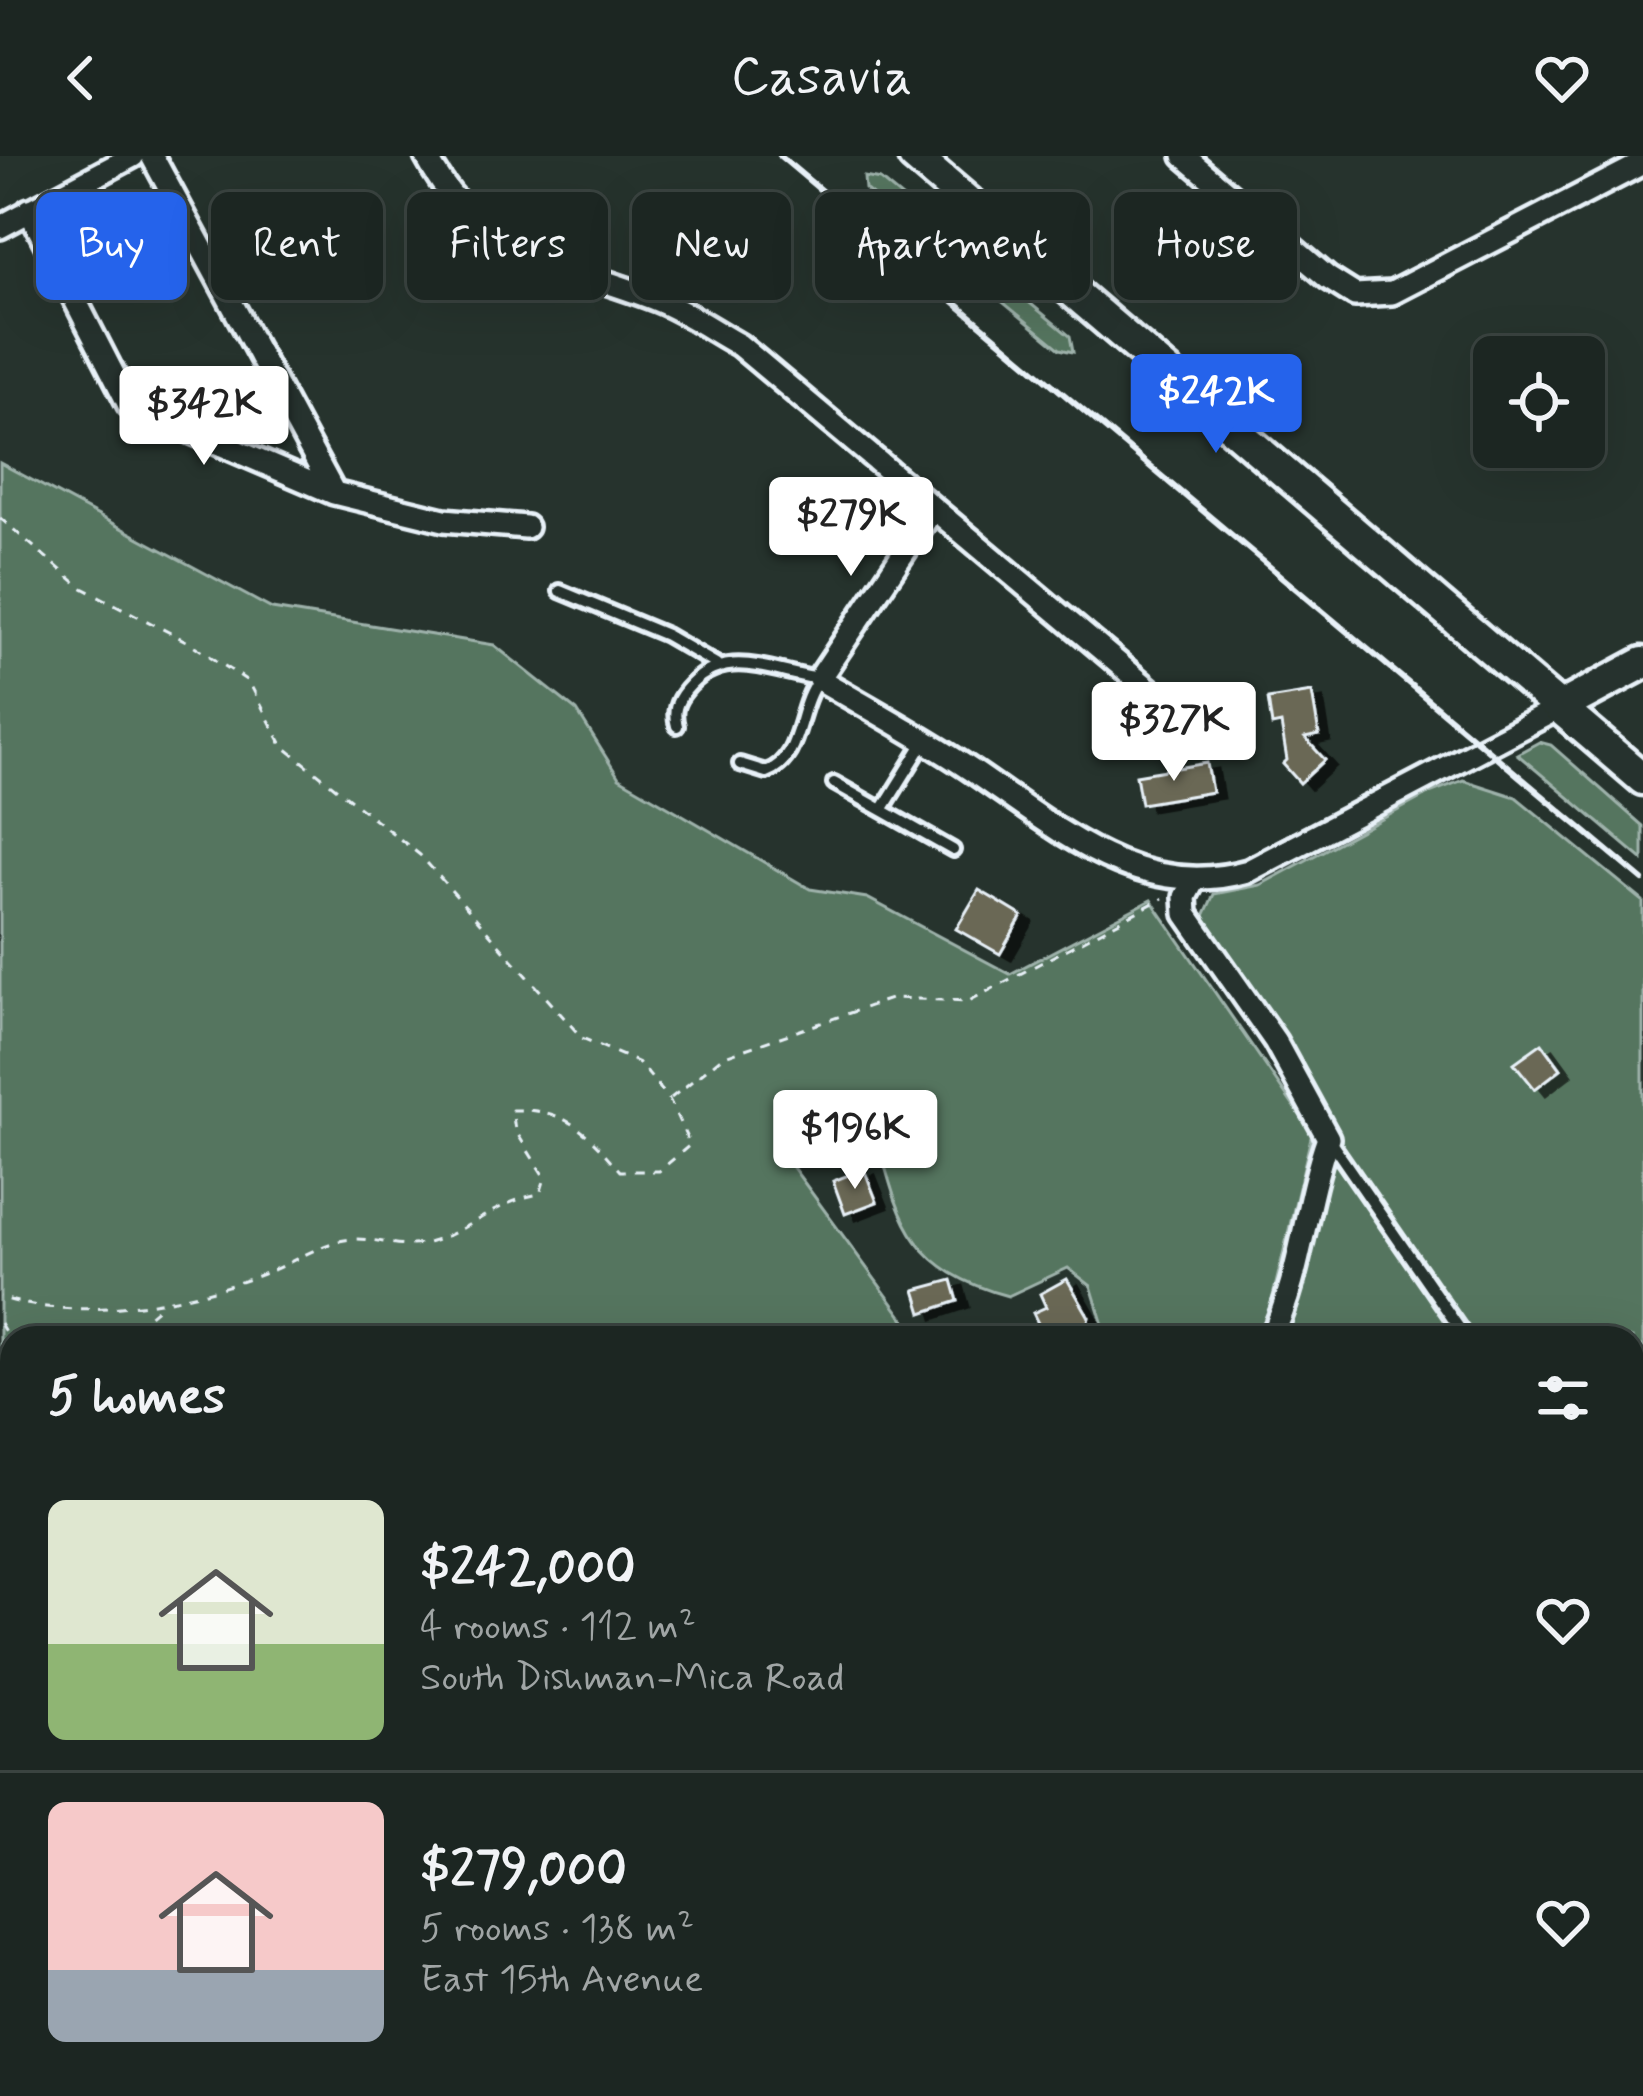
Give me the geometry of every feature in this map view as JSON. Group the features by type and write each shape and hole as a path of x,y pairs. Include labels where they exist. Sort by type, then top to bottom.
{"main road":[{"path":"914,156 1643,778"},
{"path":"1559,707 1643,663"}],"street":[{"path":"0,226 133,156"},
{"path":"152,156 334,493"},
{"path":"426,156 439,180 479,224 518,254 662,301 739,345 931,512 1157,696"},
{"path":"1184,156 1328,278 1355,295 1392,293 1640,162"},
{"path":"29,210 129,405 334,493 443,520 526,526"},
{"path":"931,512 819,679 925,741 1078,845 1150,876 1194,880 1248,871 1559,707"},
{"path":"1194,880 1185,897 1186,914 1275,1041 1328,1138 1309,1189 1300,1260 1275,1326"}],"lane":[{"path":"560,591 666,634 716,664"},
{"path":"677,726 675,709 684,693 716,664 735,662 819,679 801,705 796,738 783,762 766,772 740,764"},
{"path":"882,810 925,741"},
{"path":"835,783 953,850"},
{"path":"1328,1138 1458,1326"}],"path":[{"path":"0,518 81,587 190,643 249,682 282,745 420,855 582,1038 639,1063 669,1099 690,1145 658,1171 620,1171 588,1134 548,1108 512,1110 515,1130 545,1178 540,1194 518,1198 455,1234 416,1247 343,1239 263,1274 160,1306 136,1326"},
{"path":"669,1099 722,1057 893,998 969,1001 1117,926 1194,880"},
{"path":"0,1297 54,1306 138,1301 160,1306"}],"green space":[{"path":"864,177 880,180 895,192 869,192"},
{"path":"1000,300 1026,300 1070,336 1073,352 1060,349"},
{"path":"0,463 272,609 494,645 577,711 619,778 810,889 867,898 1010,974 1151,900 1312,1133 1266,1326 1103,1326 1091,1286 1068,1268 1008,1296 972,1284 945,1269 910,1231 898,1207 871,1116 835,1110 792,1126 789,1162 909,1326 0,1326"},
{"path":"1539,742 1551,745 1643,826 1643,860 1517,754"},
{"path":"1463,780 1516,797 1643,901 1643,1326 1285,1326 1339,1142 1265,1013 1202,920 1214,894 1260,885"}],"building":[{"path":"1312,692 1319,735 1305,738 1325,760 1300,783 1283,764 1287,760 1281,724 1272,726 1268,699"},
{"path":"1207,763 1212,792 1141,804 1136,775"},
{"path":"979,890 1022,916 1000,954 956,929"},
{"path":"1542,1043 1561,1069 1535,1089 1514,1063"},
{"path":"864,1169 877,1202 845,1214 833,1181"},
{"path":"1067,1279 1089,1317 1087,1325 1039,1326 1033,1313 1046,1307 1040,1294"},
{"path":"952,1280 958,1301 922,1313 915,1290"}],"railway":[{"path":"780,156 1643,880"}]}
